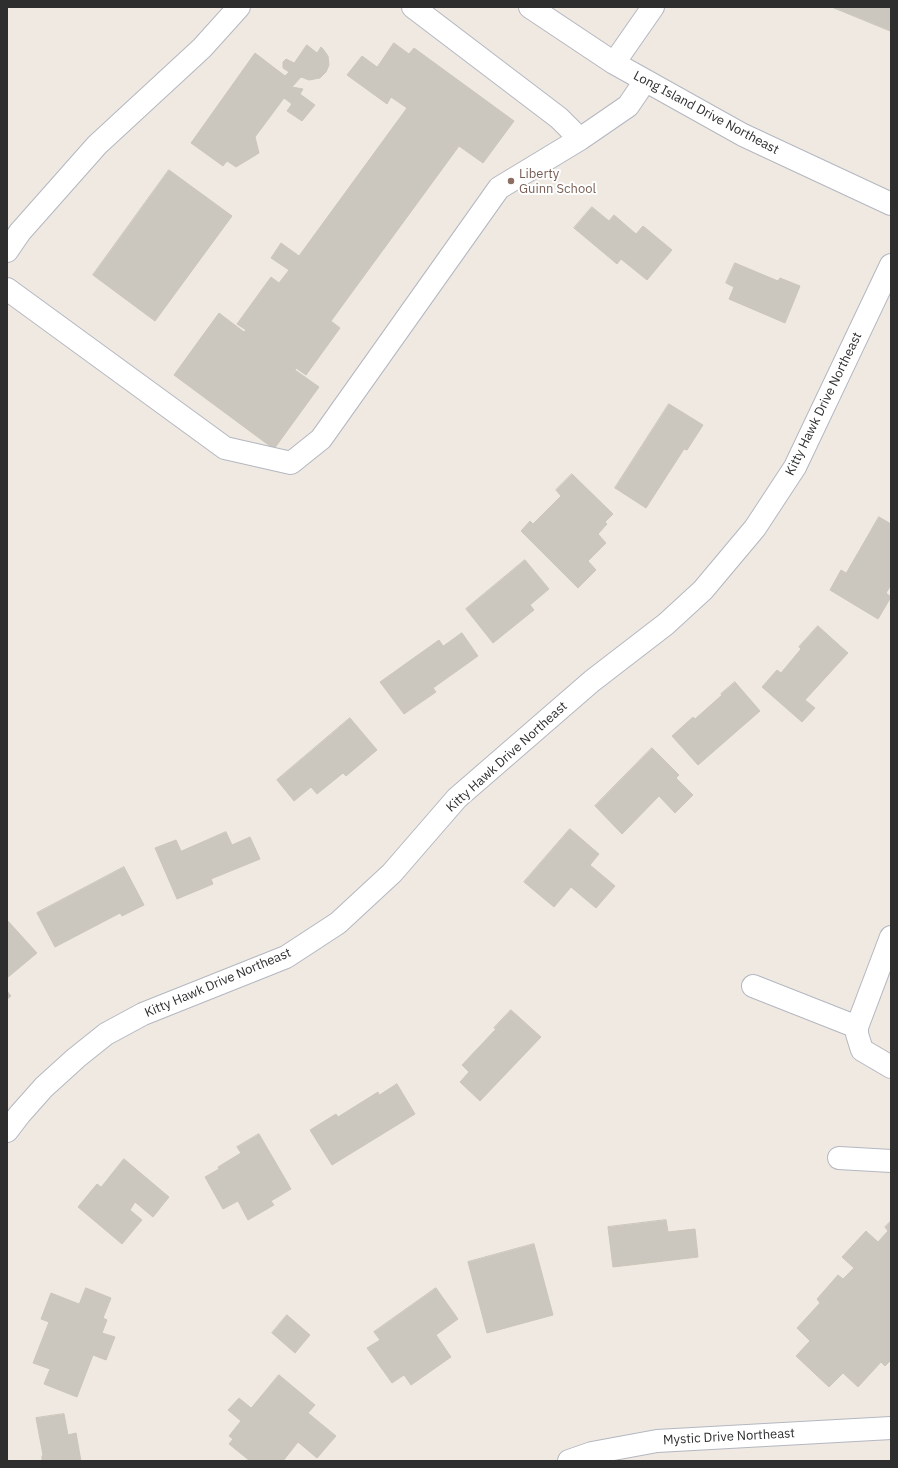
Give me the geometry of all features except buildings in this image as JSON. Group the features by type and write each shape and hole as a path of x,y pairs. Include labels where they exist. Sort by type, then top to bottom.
{"street":[{"path":"7,251 20,232 98,145 202,48 239,7"},
{"path":"413,7 559,118 580,139"},
{"name":"Long Island Drive Northeast","path":"530,7 614,63 743,135 891,204"},
{"path":"614,63 653,7"},
{"path":"7,289 226,448 291,463 321,439 499,188 580,139 628,106 645,81"},
{"name":"Kitty Hawk Drive Northeast","path":"7,1131 44,1087 76,1058 106,1034 144,1014 286,957 338,923 392,873 457,798 592,681 666,624 703,590 755,528 795,467 891,265"},
{"path":"891,937 857,1027 857,1034 862,1050 891,1068"},
{"path":"753,986 857,1027"},
{"path":"839,1158 891,1161"},
{"name":"Mystic Drive Northeast","path":"569,1461 592,1453 657,1441 891,1428"}],"place":[{"name":"Liberty Guinn School","path":"511,181"}]}
